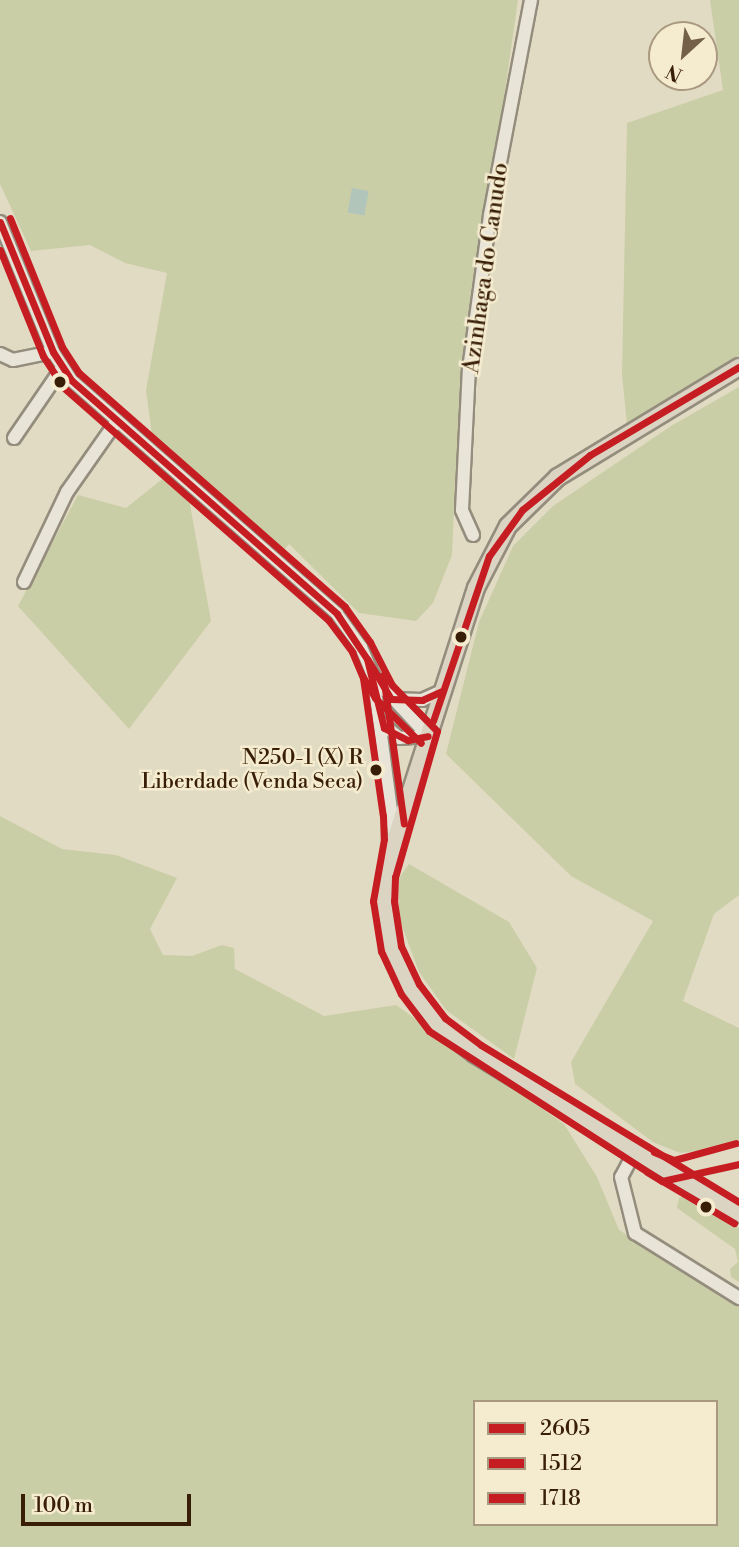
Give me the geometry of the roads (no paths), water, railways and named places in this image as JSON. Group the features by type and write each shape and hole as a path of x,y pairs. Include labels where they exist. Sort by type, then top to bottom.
{"main road":[{"path":"739,367 590,455 522,510 489,556 442,691 395,840 383,901 391,949 416,998 437,1025 475,1054 634,1153 739,1214"}],"street":[{"name":"Azinhaga do Canudo","path":"473,535 462,510 470,369 490,215 531,0"},
{"path":"0,222 52,352 62,368 116,422 337,614 361,647 373,675 391,699 428,736"},
{"path":"0,355 13,360 52,352"},
{"path":"14,438 62,368"},
{"path":"24,582 67,492 116,422"},
{"path":"373,675 395,840"},
{"path":"391,699 422,700 442,691"},
{"path":"379,721 400,738 428,736"},
{"path":"634,1153 621,1177 635,1233 739,1298"}],"place":[{"name":"N250-1 (X) R Liberdade (Venda Seca)","path":"376,770"}]}
